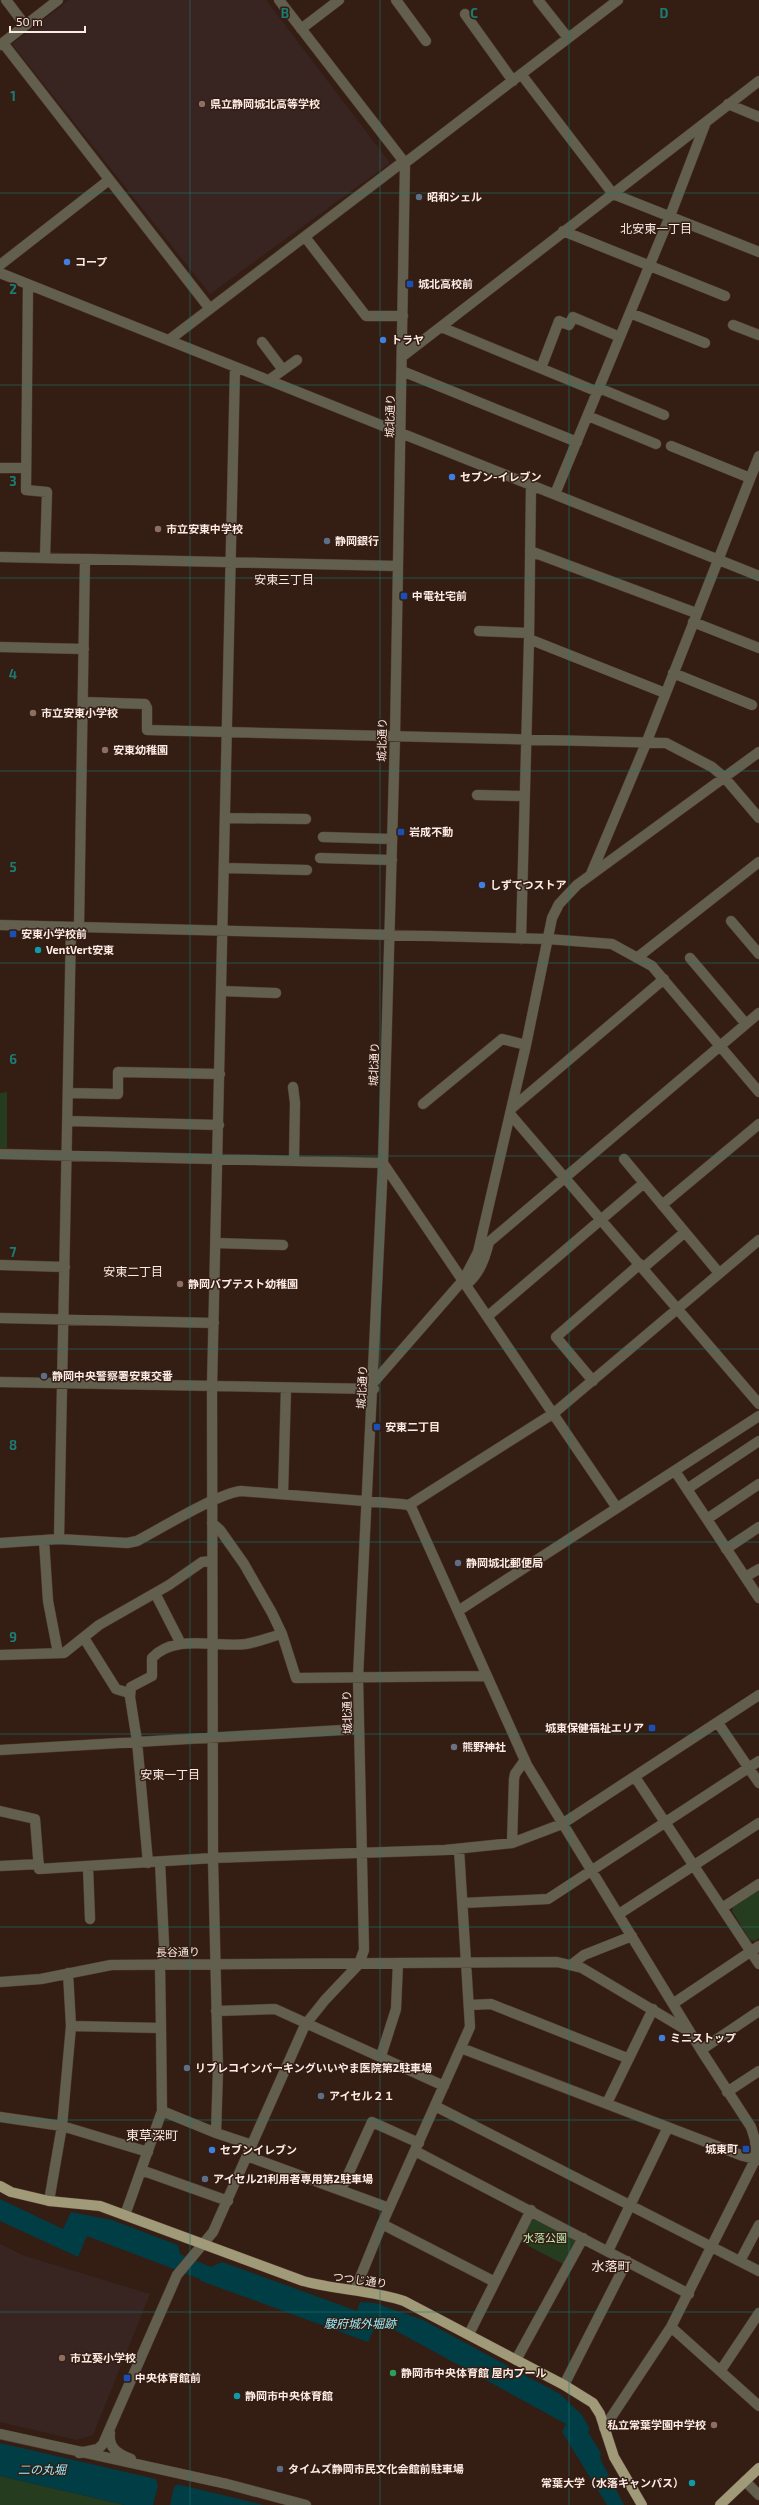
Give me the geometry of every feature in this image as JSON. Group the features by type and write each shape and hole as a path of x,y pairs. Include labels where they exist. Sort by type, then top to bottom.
{"main road":[{"name":"つつじ通り","path":"0,2186 11,2192 49,2201 93,2205 124,2215 202,2248 303,2281 322,2286 381,2293 404,2301 564,2385 593,2403 600,2414 614,2457 642,2505"},
{"path":"720,2505 759,2468"}],"street":[{"path":"6,0 25,25"},
{"path":"58,0 1,44 210,309"},
{"path":"279,0 405,162"},
{"path":"301,29 339,0"},
{"path":"396,0 426,40"},
{"path":"538,0 568,38"},
{"path":"169,340 618,0"},
{"path":"465,14 613,194 759,252"},
{"path":"403,356 759,81"},
{"path":"728,104 759,117"},
{"path":"555,494 670,216 706,121"},
{"name":"城北通り","path":"359,1964 364,1950 358,1677 374,1385 383,1163 395,737 403,356 405,162"},
{"path":"0,265 109,180"},
{"path":"563,232 725,296"},
{"path":"305,237 366,316 403,316"},
{"path":"0,273 759,576"},
{"path":"28,285 26,490 47,492 45,558"},
{"path":"630,313 705,343"},
{"path":"541,368 559,321 569,325 573,317 620,337"},
{"path":"733,325 759,335"},
{"path":"441,327 541,368 664,415"},
{"path":"262,342 284,370"},
{"path":"269,380 297,360"},
{"path":"216,2133 218,2070 213,1858 212,1387 228,732 235,367"},
{"path":"402,371 577,442"},
{"path":"588,416 656,444"},
{"path":"671,446 750,478"},
{"path":"591,874 647,741 717,559 759,456"},
{"path":"0,468 26,468"},
{"path":"521,939 525,739 529,636 531,485"},
{"path":"530,551 694,618 759,648"},
{"path":"0,557 231,561 398,566"},
{"path":"59,1540 68,1093 84,702 85,559"},
{"path":"478,631 529,636 665,693"},
{"path":"0,647 84,649"},
{"path":"673,673 752,705"},
{"path":"84,702 145,704 147,708 147,730 395,737 647,741 666,743 712,767 724,777 759,818"},
{"path":"0,1382 286,1388 374,1385 465,1281 478,1252 526,1045 552,918 559,904 591,874 759,752"},
{"path":"477,795 524,796"},
{"path":"225,818 306,819"},
{"path":"323,837 392,839"},
{"path":"320,858 392,860"},
{"path":"638,957 759,862"},
{"path":"224,868 307,870"},
{"path":"731,921 759,954"},
{"path":"0,925 521,939 612,944 652,966 759,1092"},
{"path":"690,958 746,1024"},
{"path":"511,1111 664,979"},
{"path":"221,991 276,993"},
{"path":"465,1281 474,1278 481,1266 489,1242 759,1013"},
{"path":"423,1104 502,1039 526,1045"},
{"path":"68,1093 118,1094 118,1072 220,1074"},
{"path":"293,1086 296,1103 294,1160"},
{"path":"511,1111 677,1310 759,1404"},
{"path":"68,1122 219,1125"},
{"path":"662,1205 759,1124"},
{"path":"0,1154 383,1163 465,1281 617,1508"},
{"path":"624,1159 719,1273"},
{"path":"488,1316 644,1183"},
{"path":"593,1381 556,1337 641,1266 685,1232"},
{"path":"0,1543 44,1540 127,1543 137,1541 232,1492 241,1491 409,1505 554,1413 759,1240"},
{"path":"216,1243 283,1245"},
{"path":"0,1265 65,1267"},
{"path":"0,1318 64,1318 214,1323"},
{"path":"283,1494 286,1388"},
{"path":"458,1611 759,1416"},
{"path":"687,1489 759,1441"},
{"path":"675,1471 759,1598"},
{"path":"707,1519 759,1484"},
{"path":"409,1505 525,1760 562,1824 674,2003 700,2050 751,2127 755,2140 758,2158 710,2246 689,2294 671,2327 604,2428"},
{"path":"212,1523 220,1530 244,1564 272,1612 282,1634 296,1678 486,1676"},
{"path":"726,1549 759,1527"},
{"path":"44,1540 48,1601 58,1653"},
{"path":"0,1655 64,1653 99,1625 155,1593 202,1562 212,1561"},
{"path":"745,1577 759,1568"},
{"path":"155,1593 181,1644"},
{"path":"148,1863 136,1741 129,1693 136,1684 152,1676 152,1658 158,1652 181,1644 246,1644 282,1634"},
{"path":"84,1638 116,1689 129,1693"},
{"path":"0,1811 35,1819 39,1869 213,1858 459,1849 512,1843 562,1824 759,1696"},
{"path":"718,1723 759,1783"},
{"path":"0,1750 359,1729"},
{"path":"512,1843 514,1779 515,1774 525,1760"},
{"path":"463,1902 548,1899 592,1872 665,1822 759,1761"},
{"path":"635,1777 722,1908 755,1949 759,1964"},
{"path":"619,1914 759,1822"},
{"path":"355,2290 382,2224 470,2027 470,2004 459,1849"},
{"path":"124,2215 162,2111 161,2028 163,1964 160,1862"},
{"path":"0,1866 38,1864"},
{"path":"88,1867 90,1919"},
{"path":"722,1908 759,1884"},
{"path":"571,1965 584,1955 632,1936"},
{"path":"674,2003 755,1949"},
{"name":"長谷通り","path":"0,1982 41,1978 112,1965 557,1962 582,1968 653,2008 690,2032"},
{"path":"381,2056 396,2009 398,1963"},
{"path":"79,2452 98,2449 103,2444 111,2429 177,2276 202,2248 228,2202 305,2025 325,2000 359,1964"},
{"path":"49,2201 62,2126 71,2026 68,1973"},
{"path":"470,2004 490,2004 627,2058"},
{"path":"607,2103 627,2058 653,2008"},
{"path":"216,2011 275,2009 305,2025 381,2056 444,2086"},
{"path":"700,2050 759,2011"},
{"path":"71,2026 161,2028"},
{"path":"461,2048 742,2156 758,2158"},
{"path":"727,2092 759,2071"},
{"path":"435,2106 759,2271"},
{"path":"162,2111 216,2133 252,2145"},
{"path":"0,2117 62,2126 148,2152"},
{"path":"341,2190 372,2122 531,2210 689,2294"},
{"path":"608,2251 668,2127"},
{"path":"247,2156 389,2208"},
{"path":"141,2170 228,2202"},
{"path":"469,2334 531,2210"},
{"path":"382,2224 495,2282"},
{"path":"740,2261 759,2225"},
{"path":"516,2360 583,2238"},
{"path":"564,2385 627,2261"},
{"path":"721,2370 759,2313"},
{"path":"671,2327 721,2370 759,2406"},
{"path":"111,2429 109,2442 119,2455 169,2470"},
{"path":"0,2434 169,2470 292,2500 306,2505"},
{"path":"745,2480 759,2495"}],"shaded area":[{"name":"県立静岡城北高等学校","path":"69,0 266,0 390,163 210,294 12,44"},
{"name":"市立葵小学校","path":"0,2244 25,2256 150,2294 93,2435 77,2440 0,2422"}],"green space":[{"path":"7,1092 7,1148 0,1148 0,1093"},
{"path":"759,1890 759,1938 755,1941 750,1940 732,1911 733,1907"},
{"name":"水落公園","path":"532,2217 576,2238 577,2243 565,2265 519,2241"},
{"path":"0,2476 125,2505 0,2505"}],"water":[{"name":"駿府城外堀跡","path":"0,2199 63,2229 71,2212 112,2220 178,2245 180,2254 211,2267 222,2262 357,2311 360,2302 375,2303 423,2320 560,2394 582,2415 590,2429 588,2432 601,2453 600,2458 624,2505 607,2505 562,2432 566,2424 378,2321 368,2342 201,2281 200,2279 87,2236 78,2257 0,2221"},
{"name":"二の丸堀","path":"0,2443 156,2479 158,2486 153,2505 125,2505 0,2476"},
{"path":"172,2483 264,2505 165,2505"}],"pier":[{"path":"172,2481 179,2483 174,2487 170,2505 163,2505 167,2487"}],"place":[{"name":"県立静岡城北高等学校","path":"202,104"},
{"name":"昭和シェル","path":"419,197"},
{"name":"コープ","path":"67,262"},
{"name":"城北高校前","path":"410,284"},
{"name":"トラヤ","path":"383,340"},
{"name":"セブン-イレブン","path":"452,477"},
{"name":"市立安東中学校","path":"158,529"},
{"name":"静岡銀行","path":"327,541"},
{"name":"中電社宅前","path":"404,596"},
{"name":"市立安東小学校","path":"33,713"},
{"name":"安東幼稚園","path":"105,750"},
{"name":"岩成不動","path":"401,832"},
{"name":"しずてつストア","path":"482,885"},
{"name":"安東小学校前","path":"13,934"},
{"name":"VentVert安東","path":"38,950"},
{"name":"静岡バプテスト幼稚園","path":"180,1284"},
{"name":"静岡中央警察署安東交番","path":"44,1376"},
{"name":"安東二丁目","path":"377,1427"},
{"name":"静岡城北郵便局","path":"458,1563"},
{"name":"城東保健福祉エリア","path":"652,1728"},
{"name":"熊野神社","path":"454,1747"},
{"name":"ミニストップ","path":"662,2038"},
{"name":"リブレコインパーキングいいやま医院第2駐車場","path":"187,2068"},
{"name":"アイセル２１","path":"321,2096"},
{"name":"城東町","path":"746,2149"},
{"name":"セブンイレブン","path":"212,2150"},
{"name":"アイセル21利用者専用第2駐車場","path":"205,2179"},
{"name":"市立葵小学校","path":"62,2358"},
{"name":"静岡市中央体育館 屋内プール","path":"393,2373"},
{"name":"中央体育館前","path":"127,2378"},
{"name":"静岡市中央体育館","path":"237,2396"},
{"name":"私立常葉学園中学校","path":"714,2425"},
{"name":"タイムズ静岡市民文化会館前駐車場","path":"280,2469"},
{"name":"常葉大学（水落キャンパス）","path":"692,2483"}],"district":[{"name":"北安東一丁目","path":"656,229"},
{"name":"安東三丁目","path":"284,580"},
{"name":"安東二丁目","path":"133,1272"},
{"name":"安東一丁目","path":"170,1775"},
{"name":"東草深町","path":"152,2135"},
{"name":"水落町","path":"611,2266"}]}
